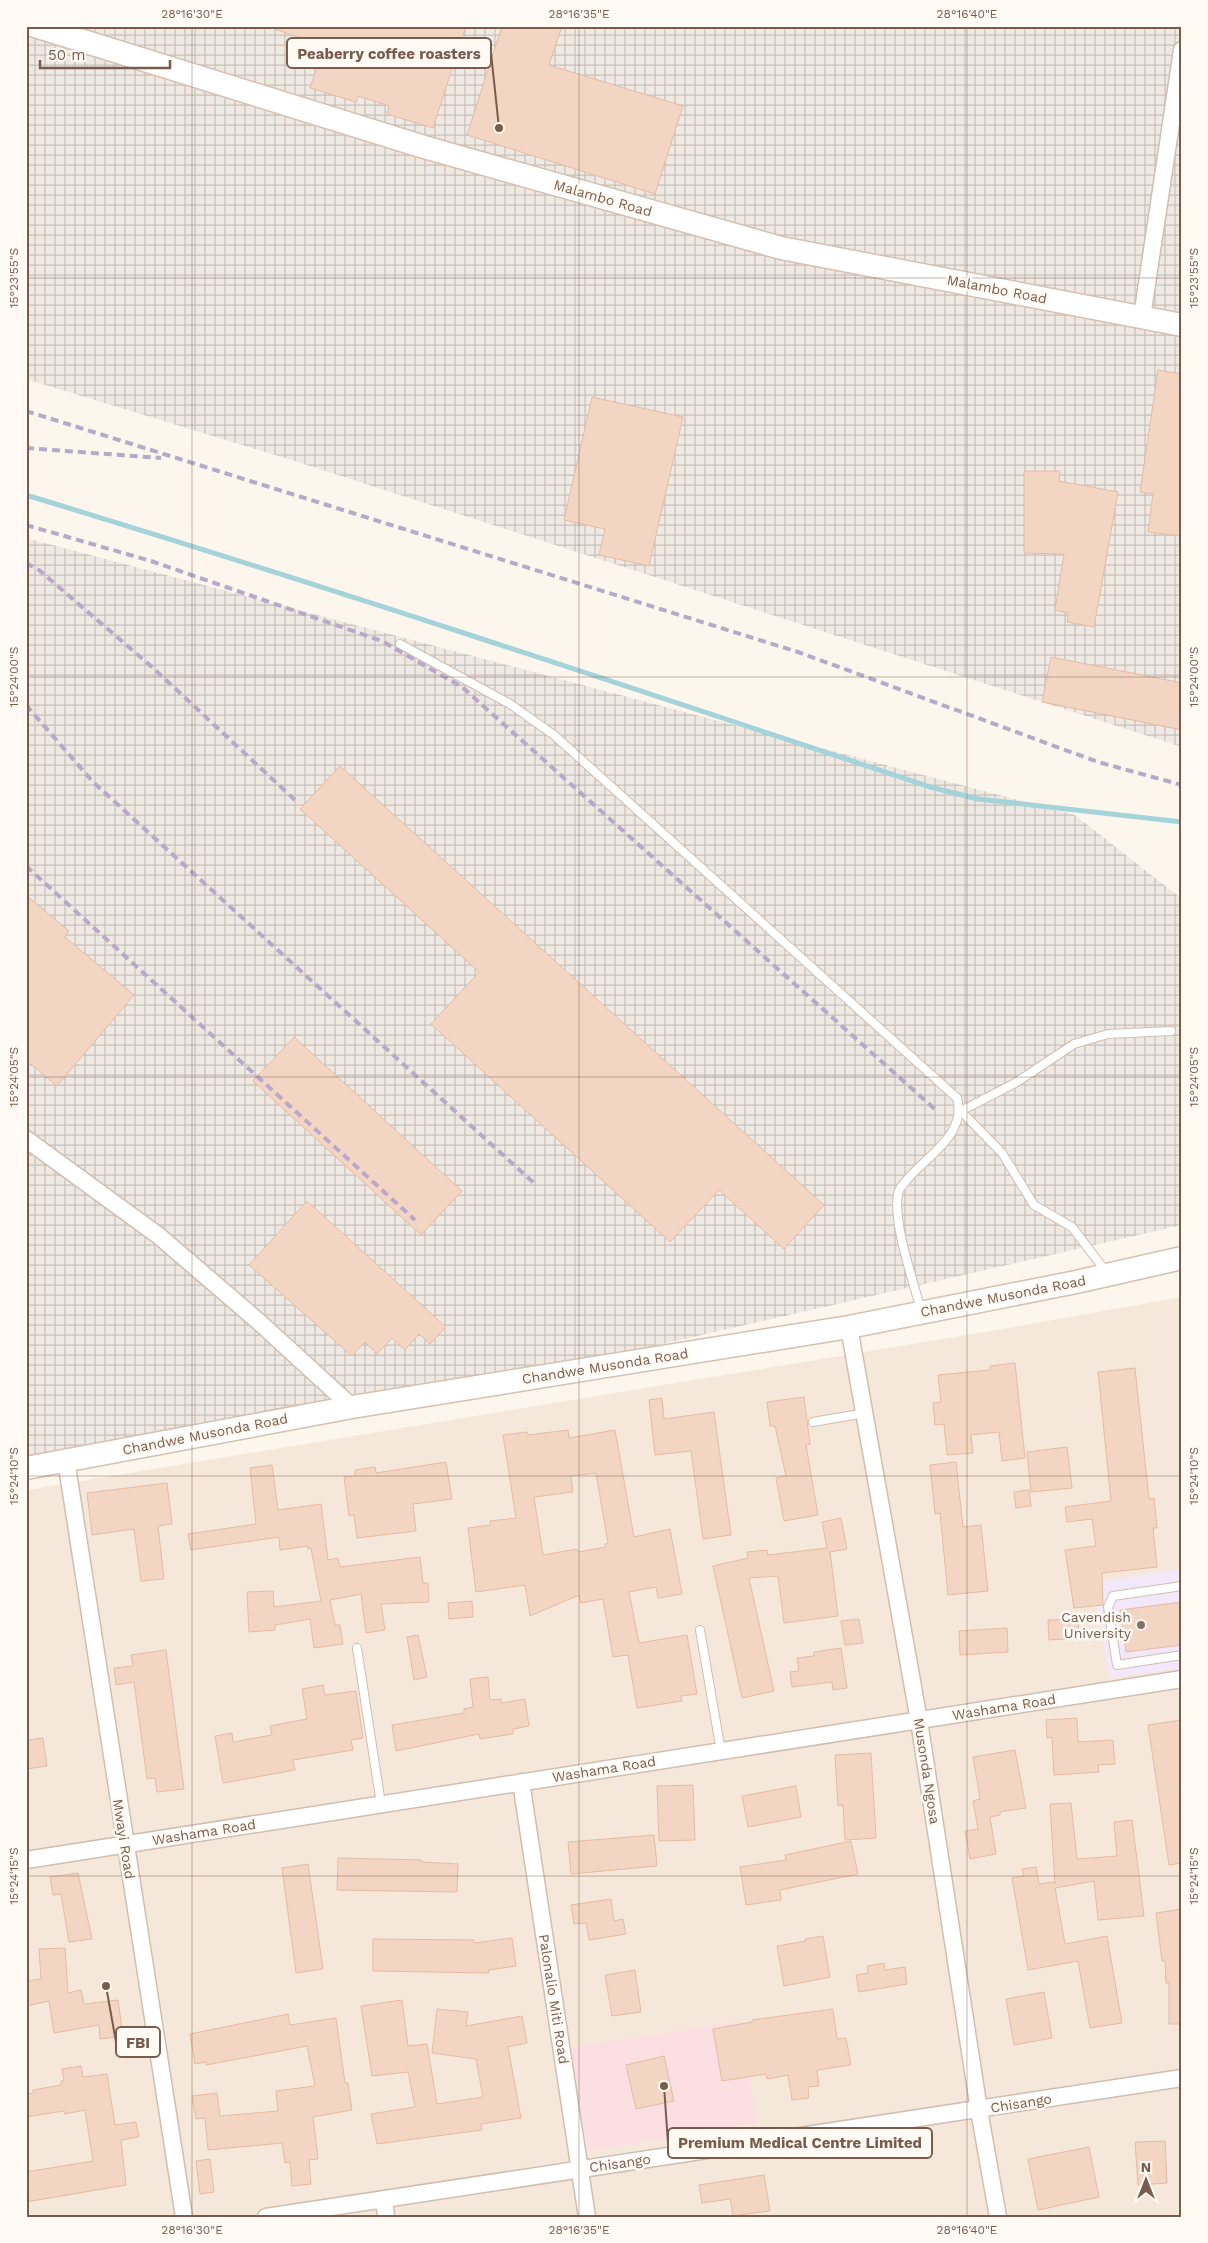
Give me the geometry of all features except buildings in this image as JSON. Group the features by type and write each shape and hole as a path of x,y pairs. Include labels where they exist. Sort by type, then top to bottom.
{"street":[{"name":"Malambo Road","path":"35,26 424,147 781,248 1182,325"},
{"path":"1142,317 1182,50"},
{"path":"26,1139 159,1236 352,1406"},
{"name":"Chandwe Musonda Road","path":"26,1468 352,1406 849,1327 1182,1258"},
{"name":"Musonda Ngosa","path":"849,1327 920,1721 979,2110 998,2217"},
{"name":"Mwayi Road","path":"66,1460 184,2217"},
{"name":"Washama Road","path":"26,1860 1182,1679"},
{"name":"Palonalio Miti Road","path":"521,1782 587,2217"},
{"name":"Chisango","path":"266,2217 1182,2078"},
{"path":"384,2199 386,2217"}],"lane":[{"path":"400,644 510,704 554,735 957,1098 960,1111 1002,1153 1034,1205 1072,1227 1109,1274"},
{"path":"921,1312 898,1218 898,1191 914,1171 952,1134 960,1111 1017,1082 1074,1044 1108,1034 1172,1031"},
{"path":"813,1422 864,1413"},
{"path":"1182,1586 1113,1596 1108,1607 1117,1664 1182,1655"},
{"path":"700,1630 721,1751"},
{"path":"357,1648 382,1804"}],"shaded area":[{"path":"26,26 1182,26 1182,747 285,458 26,379"},
{"path":"26,538 1075,815 1182,899 1182,1225 357,1414 26,1474"},
{"path":"1182,1297 1182,2217 26,2217 26,1490 991,1331"},
{"name":"Cavendish University","path":"1182,1568 1182,1668 1110,1678 1093,1583"},
{"path":"740,2021 757,2123 588,2151 571,2048"}],"waterway":[{"path":"26,495 366,601 930,787 978,799 1182,822"}],"railway":[{"path":"26,411 798,652 1098,762 1182,785"},
{"path":"26,448 161,458"},
{"path":"26,525 151,561 382,641 462,687 937,1111"},
{"path":"26,563 39,570 152,667 296,801"},
{"path":"26,705 93,782 535,1184"},
{"path":"26,866 415,1220"}],"place":[{"name":"Peaberry coffee roasters","path":"499,128"},
{"name":"Cavendish University","path":"1141,1625"},
{"name":"FBI","path":"106,1986"},
{"name":"Premium Medical Centre Limited","path":"664,2086"}]}
